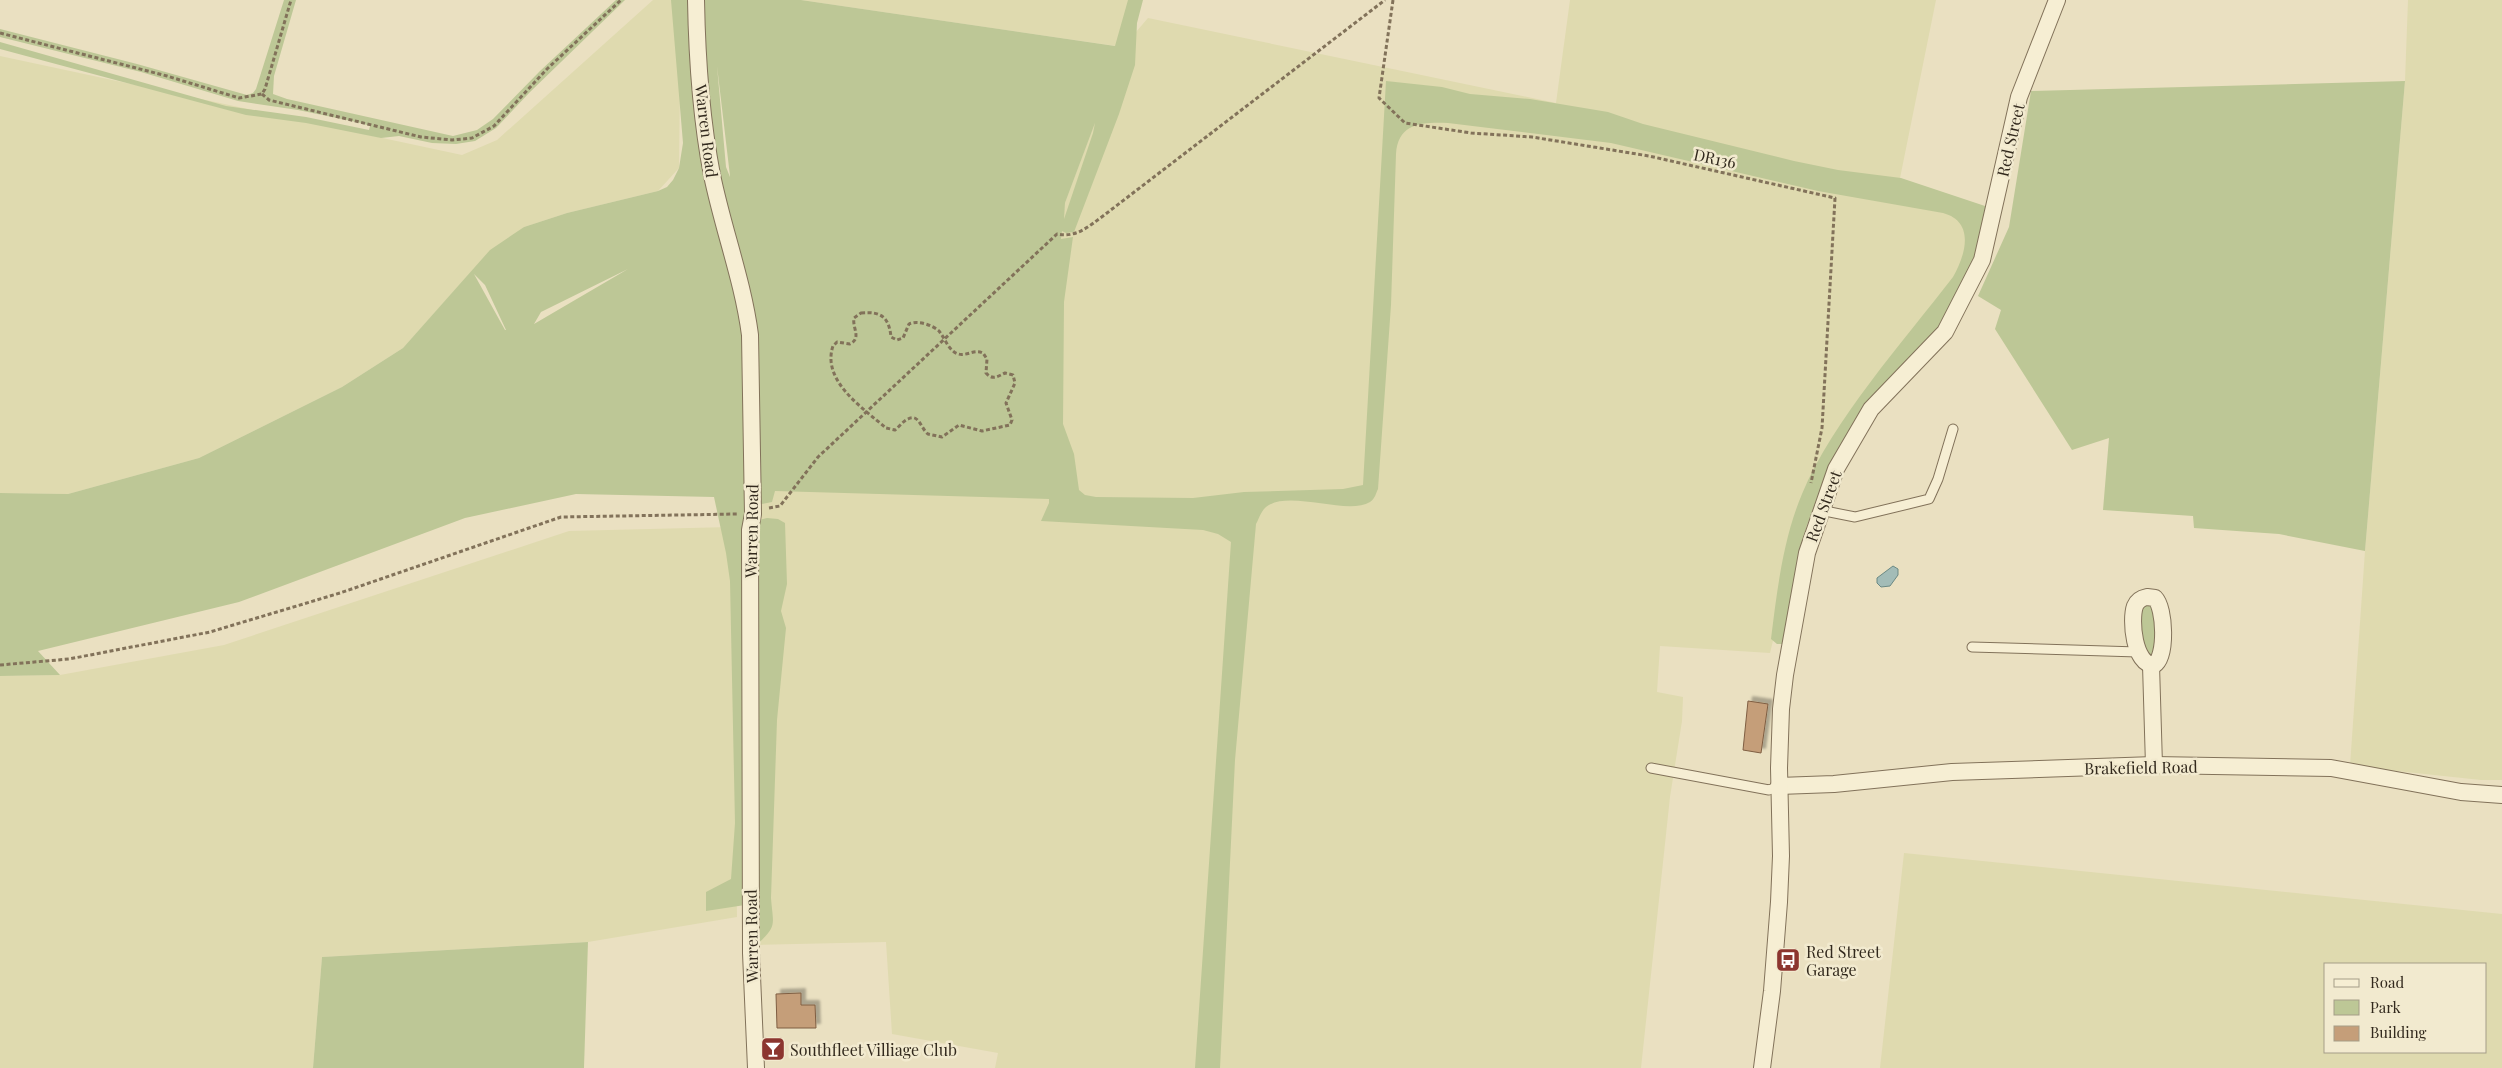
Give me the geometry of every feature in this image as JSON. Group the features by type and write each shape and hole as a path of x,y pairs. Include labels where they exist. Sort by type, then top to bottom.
{"street":[{"name":"Warren Road","path":"696,0 703,109 709,156 726,235 746,308 750,335 752,514 750,530 751,953 756,1068"},
{"name":"Red Street","path":"1762,1068 1778,926 1781,856 1780,727 1785,675 1805,562 1819,512 1836,469 1872,409 1945,332 1982,260 2019,97 2057,0"},
{"path":"2151,597 2161,606 2163,647 2159,660 2152,665 2145,663 2138,652 2135,607 2141,600 2151,597"},
{"path":"2152,665 2154,764"},
{"name":"Brakefield Road","path":"1779,786 1834,784 1943,773 2154,764 2332,768 2461,792 2502,795"}],"lane":[{"path":"1819,512 1855,517 1929,499 1938,479 1953,429"},
{"path":"1972,647 2138,652"},
{"path":"1651,768 1768,790 1779,786"}],"path":[{"path":"262,94 291,0"},
{"path":"0,33 167,76 239,98 262,94 270,100 421,137 452,140 472,138 494,126 547,70 621,0"},
{"path":"0,665 69,660 210,632 340,593 561,517 634,514 752,514 780,506 812,464 943,338 1056,234 1068,236 1075,234 1103,216 1385,0"},
{"name":"DR136","path":"1393,0 1379,98 1405,123 1471,132 1532,137 1649,156 1835,198 1822,428 1810,490 1819,512"},
{"path":"864,313 880,314 887,320 891,337 896,340 903,338 908,324 917,321 937,330 943,338 956,353 964,355 976,351 983,352 987,360 986,373 990,377 995,378 1005,373 1013,375 1015,383 1006,403 1012,420 1010,425 982,431 959,425 943,437 934,437 925,432 916,418 907,419 897,429 892,430 886,428 867,410 842,386 835,376 832,365 834,345 840,342 851,344 856,338 853,322 854,316 864,313"}],"shaded area":[{"path":"653,0 681,0 679,168 658,191 567,213 524,227 472,271 403,348 342,387 199,458 68,494 0,493 0,56 462,155 497,140"},
{"path":"801,0 1132,0 1124,46 1148,18 1556,103 1570,0 1936,0 1897,193 1977,211 1966,268 1804,513 1770,653 1660,646 1657,692 1683,697 1682,721 1670,797 1641,1068 995,1068 998,1053 892,1034 886,942 756,945 757,491 1052,289 1065,203 1123,47"},
{"path":"2408,0 2502,0 2502,780 2481,780 2350,766 2365,551 2405,81"},
{"path":"731,527 737,917 588,942 322,957 313,1068 0,1068 0,676 60,675 224,645 569,531"},
{"path":"1904,853 2502,914 2502,1068 1880,1068"}],"green space":[{"path":"284,0 296,0 274,76 273,94 287,99 453,136 477,130 493,119 540,71 616,0 625,0 530,92 496,128 475,141 456,144 432,143 399,136 381,138 306,123 246,115 0,49 0,42 226,106 306,117 369,130 370,126 361,123 298,110 238,101 141,72 0,37 0,29 137,64 247,95 253,93 256,89"},
{"path":"671,0 690,0 744,318 748,354 745,905 706,911 706,892 731,879 735,823 730,581 714,497 576,494 465,518 239,602 38,651 60,675 0,676 0,493 68,494 199,458 342,387 403,348 490,250 524,227 567,213 658,191 667,187 679,168 683,143","holes":["628,269 534,324 541,312","474,274 485,285 506,330 505,330"]},
{"path":"700,0 801,0 1115,46 1128,0 1143,0 1137,23 1135,65 1119,114 1074,232 1066,233 1062,231 1061,239 1073,237 1064,302 1063,424 1074,454 1079,490 1085,495 1096,497 1193,498 1244,492 1343,489 1363,485 1386,81 1442,87 1470,94 1530,99 1608,112 1643,124 1794,161 1838,170 1901,178 1988,207 1984,248 1946,325 1852,434 1823,487 1807,525 1797,560 1785,644 1777,644 1771,639 1778,584 1785,547 1802,494 1815,466 1850,410 1953,277 1964,250 1964,232 1960,224 1953,217 1943,213 1818,191 1611,143 1448,123 1421,124 1406,130 1401,136 1396,154 1391,305 1378,489 1372,501 1360,505 1347,506 1303,501 1276,502 1264,509 1256,524 1235,760 1220,1068 1195,1068 1231,542 1218,534 1203,530 1041,521 1049,499 775,491 772,502 757,505 753,329 715,174","holes":["717,66 730,176 730,177 726,167","1095,123 1093,133 1064,219 1065,203"]},
{"path":"2405,81 2365,551 2279,534 2194,528 2193,516 2103,510 2109,438 2072,450 1995,329 2001,310 1978,296 2009,227 2031,91"},
{"path":"767,518 778,519 785,523 787,584 781,611 786,628 777,720 771,898 773,920 771,929 756,945 754,576 759,520"},
{"path":"2147,604 2154,606 2157,651 2153,658 2142,646 2141,611 2143,606"},
{"path":"588,942 584,1068 313,1068 322,957"}],"water":[{"path":"1893,566 1898,569 1898,575 1890,586 1881,587 1877,583 1877,578"}],"building":[{"path":"1748,701 1768,704 1761,753 1743,750"},
{"path":"801,993 801,1005 815,1005 816,1028 777,1028 776,994"}],"place":[{"name":"Red Street Garage","path":"1788,960"},
{"name":"Southfleet Villiage Club","path":"773,1049"}]}
